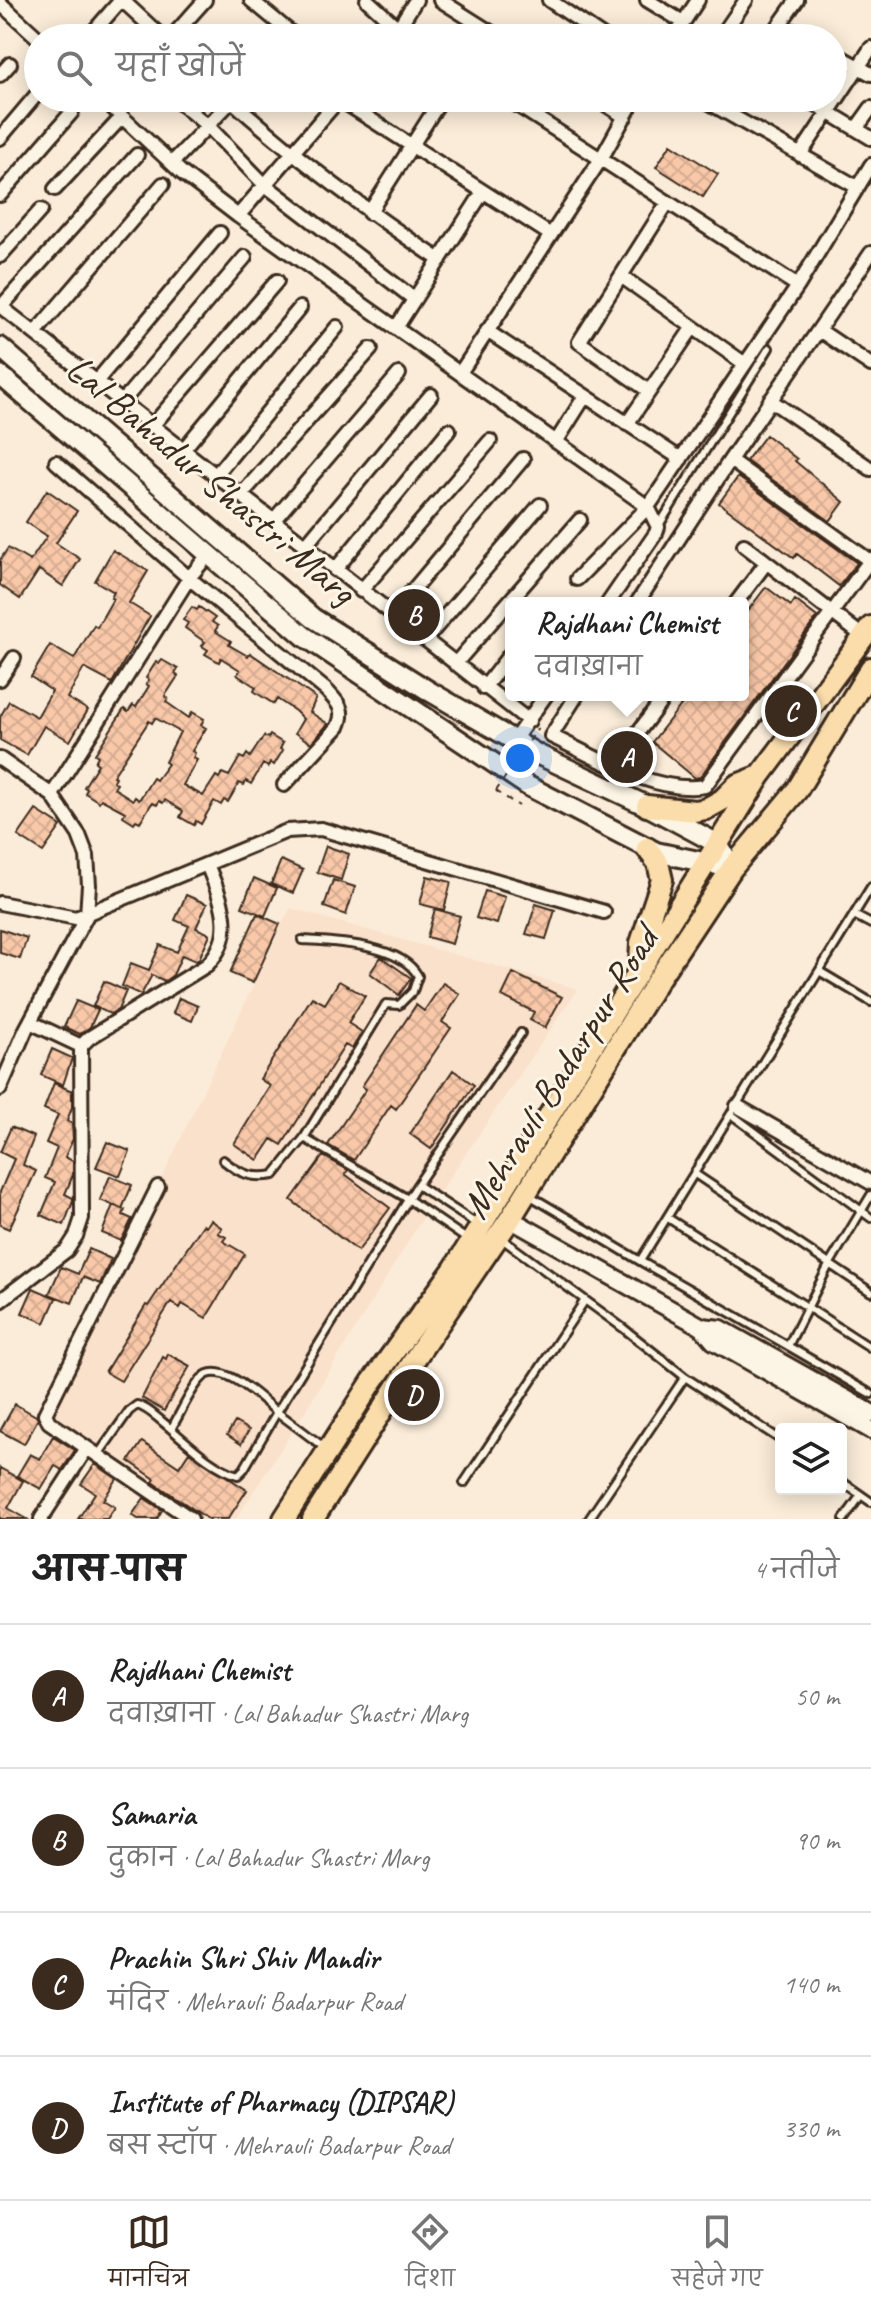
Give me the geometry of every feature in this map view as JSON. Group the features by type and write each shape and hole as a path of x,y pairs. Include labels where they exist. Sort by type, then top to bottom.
{"main road":[{"name":"Lal Bahadur Shastri Marg","path":"0,347 313,618 539,755 647,806 718,844"},
{"name":"Lal Bahadur Shastri Marg","path":"0,375 304,636 528,786 656,852 732,868"},
{"path":"647,806 695,811 706,809 722,800 737,785 760,776 868,632"},
{"name":"Mehrauli Badarpur Road","path":"284,1519 328,1450 490,1231 526,1193 657,981 732,868 797,790 868,679"},
{"name":"Mehrauli Badarpur Road","path":"313,1519 490,1231 640,968 760,776"},
{"path":"718,844 732,868"},
{"path":"640,968 641,943 662,880 658,863 647,848"}],"street":[{"path":"104,24 121,0 148,24"},
{"path":"184,24 205,0"},
{"path":"251,0 278,24"},
{"path":"367,0 387,24"},
{"path":"401,24 416,0"},
{"path":"440,0 478,24"},
{"path":"549,0 584,24"},
{"path":"647,0 683,22 698,0"},
{"path":"730,24 746,0"},
{"path":"780,24 797,0"},
{"path":"0,3 24,25"},
{"path":"847,84 871,48"},
{"path":"847,61 871,74"},
{"path":"0,75 10,64"},
{"path":"856,129 871,108"},
{"path":"0,138 24,110"},
{"path":"0,195 72,112"},
{"path":"117,112 172,163 238,216 648,507 658,527 612,597"},
{"path":"191,112 264,184 414,299"},
{"path":"172,163 220,112"},
{"path":"245,112 290,153 369,213 440,260"},
{"path":"238,216 327,112"},
{"path":"361,112 551,235"},
{"path":"369,213 433,112"},
{"path":"528,112 798,286"},
{"path":"617,112 625,117"},
{"path":"460,373 601,159 628,112"},
{"path":"736,112 800,155 857,187"},
{"path":"800,155 828,112 871,138"},
{"path":"55,189 122,117"},
{"path":"137,155 1,306 484,688 534,724"},
{"path":"577,579 648,507 798,286 871,165"},
{"path":"35,333 163,184"},
{"path":"396,328 483,192"},
{"path":"649,391 579,342 668,202"},
{"path":"0,256 41,210"},
{"path":"96,382 220,233"},
{"path":"641,597 871,253"},
{"path":"122,402 245,257"},
{"path":"621,276 745,364"},
{"path":"152,426 277,281"},
{"path":"183,450 300,308"},
{"path":"215,476 337,327"},
{"path":"627,424 693,327"},
{"path":"819,330 871,365"},
{"path":"487,331 681,459"},
{"path":"240,496 371,349"},
{"path":"273,521 399,374"},
{"path":"305,546 431,395"},
{"path":"556,442 585,396"},
{"path":"770,400 871,469"},
{"path":"335,570 449,430"},
{"path":"361,591 490,441"},
{"path":"392,615 523,459"},
{"path":"573,701 551,736 652,781 689,788 705,786 870,560 730,460"},
{"path":"56,462 341,706 343,716 338,727 284,785"},
{"path":"425,640 540,505"},
{"path":"513,597 580,520"},
{"path":"744,545 833,613 868,632"},
{"path":"52,795 189,578 209,554"},
{"path":"740,597 766,563"},
{"path":"455,664 505,606"},
{"path":"0,679 14,658"},
{"path":"484,688 505,661"},
{"path":"514,740 534,724 544,701"},
{"path":"636,735 662,701"},
{"path":"0,759 52,795 79,835 87,856 89,885 87,915 30,1022 0,1089"},
{"path":"0,903 76,918 287,831 321,829 604,912"},
{"path":"0,1301 67,1250 82,1218 81,1046 89,1038 207,965 218,954 225,911 207,864"},
{"path":"30,1022 81,1046"},
{"path":"734,1110 871,1183"},
{"path":"158,1187 45,1414 49,1422 191,1519"},
{"path":"490,1231 702,1327 714,1341 871,1413"},
{"path":"776,1368 871,1430"},
{"path":"41,1519 93,1452"}],"lane":[{"path":"658,527 769,348"},
{"path":"640,1261 871,887"},
{"path":"854,915 871,924"},
{"path":"223,1160 251,1177 274,1175 304,1138 386,1004 399,1005 413,991 418,976 412,965 375,949 331,941 302,940"},
{"path":"819,971 871,1002"},
{"path":"93,1452 137,1405 144,1407 226,1471 238,1475 408,1199 521,1033"},
{"path":"734,1110 871,1218"},
{"path":"304,1138 408,1199 490,1231"},
{"path":"695,1174 871,1292"},
{"path":"417,1185 490,1231 685,1377 775,1436"},
{"path":"526,1193 871,1394"},
{"path":"788,1346 829,1265 871,1195"},
{"path":"668,1218 871,1348"},
{"path":"464,1483 585,1300"},
{"path":"171,1429 202,1378 211,1372 225,1373 328,1450"},
{"path":"589,1519 685,1377"},
{"path":"847,1485 871,1502"},
{"path":"844,1519 861,1495"}],"path":[{"path":"519,806 496,791 534,724"}],"shaded area":[{"path":"290,908 578,989 427,1211 236,1519 198,1519 50,1414"}],"building":[{"path":"671,144 718,174 703,197 656,167"},
{"path":"766,435 844,502 830,521 746,461"},
{"path":"738,477 857,563 839,586 797,554 794,558 719,503"},
{"path":"47,490 77,511 56,543 80,559 63,586 39,570 20,599 0,585 0,560 8,548 30,561 47,536 26,522"},
{"path":"113,550 148,571 129,603 150,616 112,683 84,668 67,698 88,710 70,741 44,726 27,755 0,740 0,717 9,701 37,717 52,691 31,677 50,645 74,659 94,625 97,627 114,592 95,581"},
{"path":"766,587 791,606 795,600 817,617 700,777 695,778 652,742 684,701 749,701 749,609"},
{"path":"192,607 197,610 199,607 215,618 212,622 218,626 215,631 231,641 229,645 248,656 250,653 316,698 310,712 328,724 311,743 295,733 303,719 295,711 277,699 274,704 258,694 254,691 256,687 237,675 240,670 221,658 219,662 205,654 208,650 202,646 205,642 185,628 188,623 183,620"},
{"path":"162,660 178,669 175,674 178,676 165,696 168,698 166,702 189,718 192,712 204,719 201,725 206,728 192,751 195,753 193,758 197,760 183,785 203,796 216,776 219,778 222,773 229,776 240,757 244,759 247,754 250,757 264,736 268,738 270,735 283,743 280,749 283,750 274,765 270,762 268,767 263,764 251,784 246,781 244,785 239,783 228,802 224,800 221,805 214,801 201,824 196,821 194,825 180,817 183,811 165,800 157,805 152,803 140,822 136,820 134,823 123,816 125,812 85,793 87,789 84,787 98,764 95,754 124,709 128,712 133,705 136,707 149,686 146,678 156,662 159,664","holes":["155,718 180,732 165,762 168,764 156,780 153,778 139,800 135,797 133,800 114,788 117,784 113,776 149,721 152,723"]},
{"path":"36,810 61,826 43,852 18,836"},
{"path":"326,846 349,854 341,880 317,872"},
{"path":"281,860 303,870 293,893 271,884"},
{"path":"427,876 451,882 444,910 420,904"},
{"path":"254,878 277,888 265,916 242,907"},
{"path":"333,880 355,887 346,915 324,907"},
{"path":"485,891 505,897 497,924 476,918"},
{"path":"186,895 207,904 196,928 210,934 199,959 196,961 182,955 173,975 165,981 152,975 141,995 122,986 131,963 149,970 160,945 177,952 189,926 175,920"},
{"path":"536,904 555,910 546,939 526,934"},
{"path":"435,909 460,916 452,944 427,937"},
{"path":"257,914 280,924 253,983 230,973"},
{"path":"0,929 27,938 20,959 0,953"},
{"path":"381,957 411,978 399,995 370,973"},
{"path":"513,973 562,997 545,1028 530,1020 534,1012 502,996"},
{"path":"104,981 126,991 118,1010 110,1014 93,1006"},
{"path":"339,981 365,996 348,1023 362,1032 352,1049 345,1045 282,1145 272,1139 258,1160 234,1144 270,1086 260,1079 312,997 325,1004"},
{"path":"443,983 460,994 442,1022 451,1028 396,1109 391,1105 354,1160 328,1145 366,1089 362,1086 416,1005 424,1011"},
{"path":"179,998 198,1006 192,1021 173,1013"},
{"path":"76,1001 98,1010 90,1027 80,1034 64,1027"},
{"path":"52,1049 72,1058 63,1085 41,1075"},
{"path":"453,1070 474,1085 431,1149 410,1134"},
{"path":"54,1083 72,1091 72,1107 67,1121 72,1124 73,1139 65,1157 73,1161 73,1175 65,1194 73,1201 64,1225 41,1215 55,1182 45,1178 57,1148 46,1143 58,1115 44,1109"},
{"path":"11,1127 34,1137 23,1165 36,1171 9,1229 0,1225 0,1192 14,1159 0,1152"},
{"path":"107,1142 130,1151 120,1176 96,1167"},
{"path":"323,1156 348,1170 345,1174 390,1208 358,1251 291,1200"},
{"path":"110,1176 132,1185 122,1209 100,1200"},
{"path":"113,1205 125,1210 123,1215 132,1219 121,1241 102,1233"},
{"path":"211,1220 222,1228 218,1233 226,1237 223,1241 245,1254 206,1318 182,1304 180,1308 171,1302 121,1381 105,1372 146,1305 203,1225 206,1227"},
{"path":"89,1249 111,1259 100,1284 83,1277 72,1303 49,1294 61,1267 78,1274"},
{"path":"33,1288 56,1298 45,1323 22,1313"},
{"path":"168,1354 190,1366 164,1411 142,1398 163,1357 166,1359"},
{"path":"15,1404 38,1419 24,1444 0,1431"},
{"path":"235,1422 249,1430 241,1444 227,1435"},
{"path":"53,1436 75,1450 62,1470 55,1466 41,1489 17,1476 30,1454 40,1459"},
{"path":"142,1442 179,1467 189,1452 247,1490 228,1519 208,1519 153,1482 155,1479 129,1461"},
{"path":"95,1464 117,1479 103,1500 115,1507 107,1519 78,1519 95,1493 81,1484"},
{"path":"0,1468 23,1481 8,1508 27,1519 0,1519"},
{"path":"144,1498 162,1510 157,1519 138,1519 132,1515"}],"place":[{"name":"Samaria","path":"414,615"},
{"name":"Prachin Shri Shiv Mandir","path":"791,711"},
{"name":"Rajdhani Chemist","path":"627,757"},
{"name":"Institute of Pharmacy (DIPSAR)","path":"414,1395"}]}
